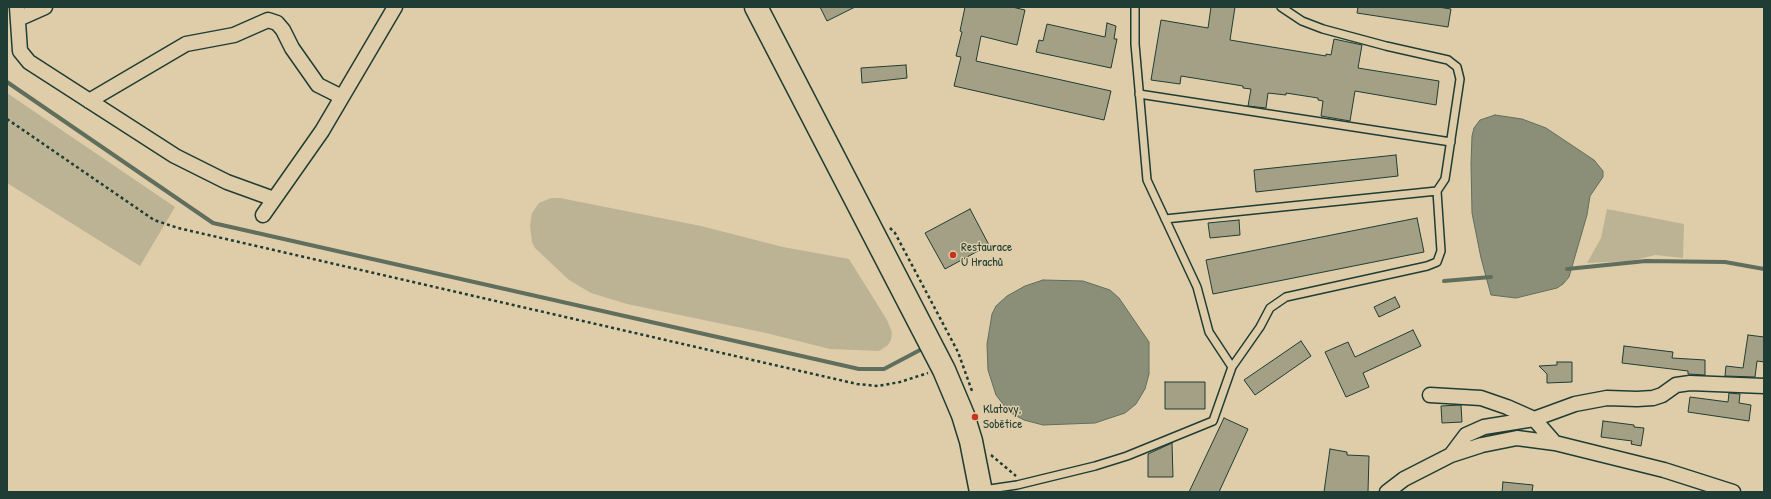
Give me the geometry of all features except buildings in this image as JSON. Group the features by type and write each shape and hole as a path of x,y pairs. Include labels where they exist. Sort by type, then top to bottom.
{"main road":[{"path":"756,7 944,370 963,415 983,491"}],"street":[{"path":"45,7 18,13 20,51 29,62 175,156 227,182 274,199"},
{"path":"262,215 322,131 395,7"},
{"path":"89,101 186,44 234,35 268,20 277,23 283,30 292,48 318,85 342,97"},
{"path":"1451,455 1466,435 1484,427 1534,418 1575,404 1607,398 1653,398 1662,395 1676,385 1690,383 1764,386"},
{"path":"1430,395 1481,398 1507,406 1534,418 1554,443"},
{"path":"1387,492 1404,479 1451,455 1482,445 1517,438 1554,443 1664,470 1733,492"}],"lane":[{"path":"1135,7 1135,44 1147,180 1197,287 1209,332 1232,367"},
{"path":"983,491 1095,466 1127,456 1213,421 1232,367 1260,327 1270,308 1286,297 1427,266 1438,262 1442,251 1437,191 1445,179 1451,142 1460,79 1457,67 1448,60 1323,29 1302,21 1281,7"},
{"path":"1139,94 1451,142"},
{"path":"1165,219 1437,191"}],"path":[{"path":"7,119 154,220 178,228 857,384 878,386 900,382 934,371"},
{"path":"888,225 895,233 925,289"}],"shaded area":[{"path":"7,93 175,207 140,266 7,183"},
{"path":"1495,115 1522,119 1546,128 1594,160 1603,171 1603,177 1590,196 1587,215 1569,277 1557,288 1516,298 1491,295 1481,258 1472,213 1472,136 1474,128 1480,120"},
{"path":"551,198 560,198 701,226 783,247 849,259 887,320 892,332 891,340 888,345 879,351 830,349 766,333 627,304 591,293 569,280 535,248 532,242 530,226 532,213 539,203"},
{"path":"1607,209 1684,224 1683,258 1655,255 1631,261 1587,263 1601,238"},
{"path":"1043,280 1083,281 1110,290 1119,298 1149,342 1149,374 1145,389 1136,404 1125,413 1095,423 1043,425 1024,420 1009,412 996,395 988,370 987,344 992,314 996,306 1007,296 1025,286"}],"waterway":[{"path":"7,82 213,223 859,369 884,369 920,350"},
{"path":"1567,269 1646,261 1725,262 1764,269"},
{"path":"1444,281 1491,277"}],"place":[{"name":"Restaurace U Hrachů","path":"953,255"},
{"name":"Klatovy, Sobětice","path":"975,417"}]}
